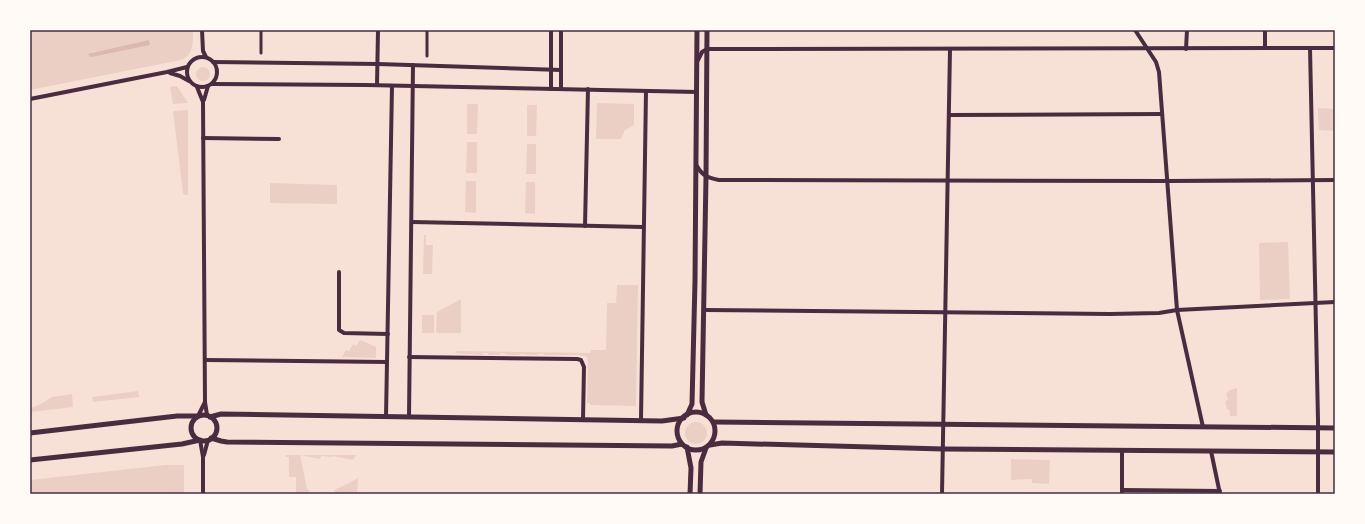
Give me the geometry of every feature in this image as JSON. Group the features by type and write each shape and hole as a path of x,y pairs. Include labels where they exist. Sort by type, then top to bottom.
{"street":[{"path":"198,57 202,46 202,30"},
{"path":"261,30 261,53"},
{"path":"378,30 378,85"},
{"path":"427,30 427,56"},
{"path":"551,88 552,30"},
{"path":"561,30 561,89"},
{"path":"690,494 691,468 684,446 678,435 678,426 686,416 692,404 697,166 697,30"},
{"path":"706,415 702,402 708,30"},
{"path":"1135,30 1158,67 1177,310 1203,426"},
{"path":"1186,49 1187,30"},
{"path":"1265,30 1265,48"},
{"path":"202,46 206,57 216,65 217,73 215,81 210,85 203,102"},
{"path":"697,61 702,52 708,48 1335,48"},
{"path":"1310,48 1318,494"},
{"path":"942,494 950,49"},
{"path":"189,81 186,72 190,62 198,57 206,57"},
{"path":"213,62 378,64 561,70"},
{"path":"409,417 413,65"},
{"path":"30,99 187,67"},
{"path":"168,72 180,76 198,87 203,102 205,402 209,416 216,423 214,435 210,439 203,457"},
{"path":"198,87 210,85 378,85 697,92"},
{"path":"386,417 392,86"},
{"path":"585,226 588,89"},
{"path":"641,420 646,91"},
{"path":"950,115 1162,114"},
{"path":"203,138 279,139"},
{"path":"697,166 702,175 719,180 1335,180"},
{"path":"412,222 643,227"},
{"path":"339,272 339,330 344,333 388,334"},
{"path":"704,310 1110,314 1335,302"},
{"path":"409,356 581,360 584,366 583,419"},
{"path":"205,360 387,362"},
{"path":"203,494 203,457 200,440 193,435 191,431 192,422 198,416 205,402"},
{"path":"30,433 176,416 209,416 221,414 671,420 697,413 706,415 714,422 1335,428"},
{"path":"700,494 701,462 708,446 715,436 714,422"},
{"path":"30,460 182,444 210,439 227,442 684,446 696,450 708,446 730,443 943,448 1335,452"},
{"path":"1122,450 1122,492 1220,493 1211,451"}],"shaded area":[{"path":"30,30 193,30 193,39 191,51 181,60 30,90"},
{"path":"149,40 150,45 91,57 88,54"},
{"path":"200,67 206,67 210,71 210,77 206,81 200,81 196,77 196,71"},
{"path":"177,86 188,103 173,104 170,87"},
{"path":"597,103 634,104 634,125 625,130 621,139 596,139"},
{"path":"467,104 478,104 477,134 467,134"},
{"path":"527,105 537,105 536,136 527,136"},
{"path":"1318,108 1335,109 1335,131 1319,130"},
{"path":"188,110 188,195 184,195 173,111"},
{"path":"467,142 477,142 477,173 466,173"},
{"path":"527,144 536,144 536,174 526,174"},
{"path":"466,181 476,181 476,213 465,212"},
{"path":"526,182 535,182 535,214 525,213"},
{"path":"270,183 337,185 337,204 270,203"},
{"path":"424,235 426,235 426,245 433,245 432,274 423,274"},
{"path":"1288,242 1290,299 1260,300 1259,243"},
{"path":"617,285 638,285 636,406 590,405 590,403 587,403 588,361 586,356 544,354 507,355 501,353 500,355 488,355 488,353 483,353 483,355 455,353 456,351 590,353 591,350 606,350 607,303 616,303"},
{"path":"461,299 461,333 438,333 436,331 437,312"},
{"path":"422,315 434,315 434,333 422,333"},
{"path":"360,340 376,347 376,358 342,357 346,350 349,351 353,344 356,346"},
{"path":"1237,388 1237,416 1230,416 1230,411 1227,409 1225,402 1228,399 1226,394 1230,390"},
{"path":"138,391 139,397 93,402 92,397"},
{"path":"72,394 73,407 30,412 30,408 39,405 52,397"},
{"path":"696,422 704,425 707,433 704,441 696,444 688,441 685,433 688,425"},
{"path":"286,455 300,455 309,494 296,494 296,477 289,477 289,457 286,457"},
{"path":"300,455 356,455 353,460 333,456 321,456 320,459"},
{"path":"1011,459 1050,460 1049,484 1032,483 1032,479 1011,480"},
{"path":"165,465 184,465 184,494 30,494 30,480"},
{"path":"358,478 357,494 336,494 334,490"}]}
